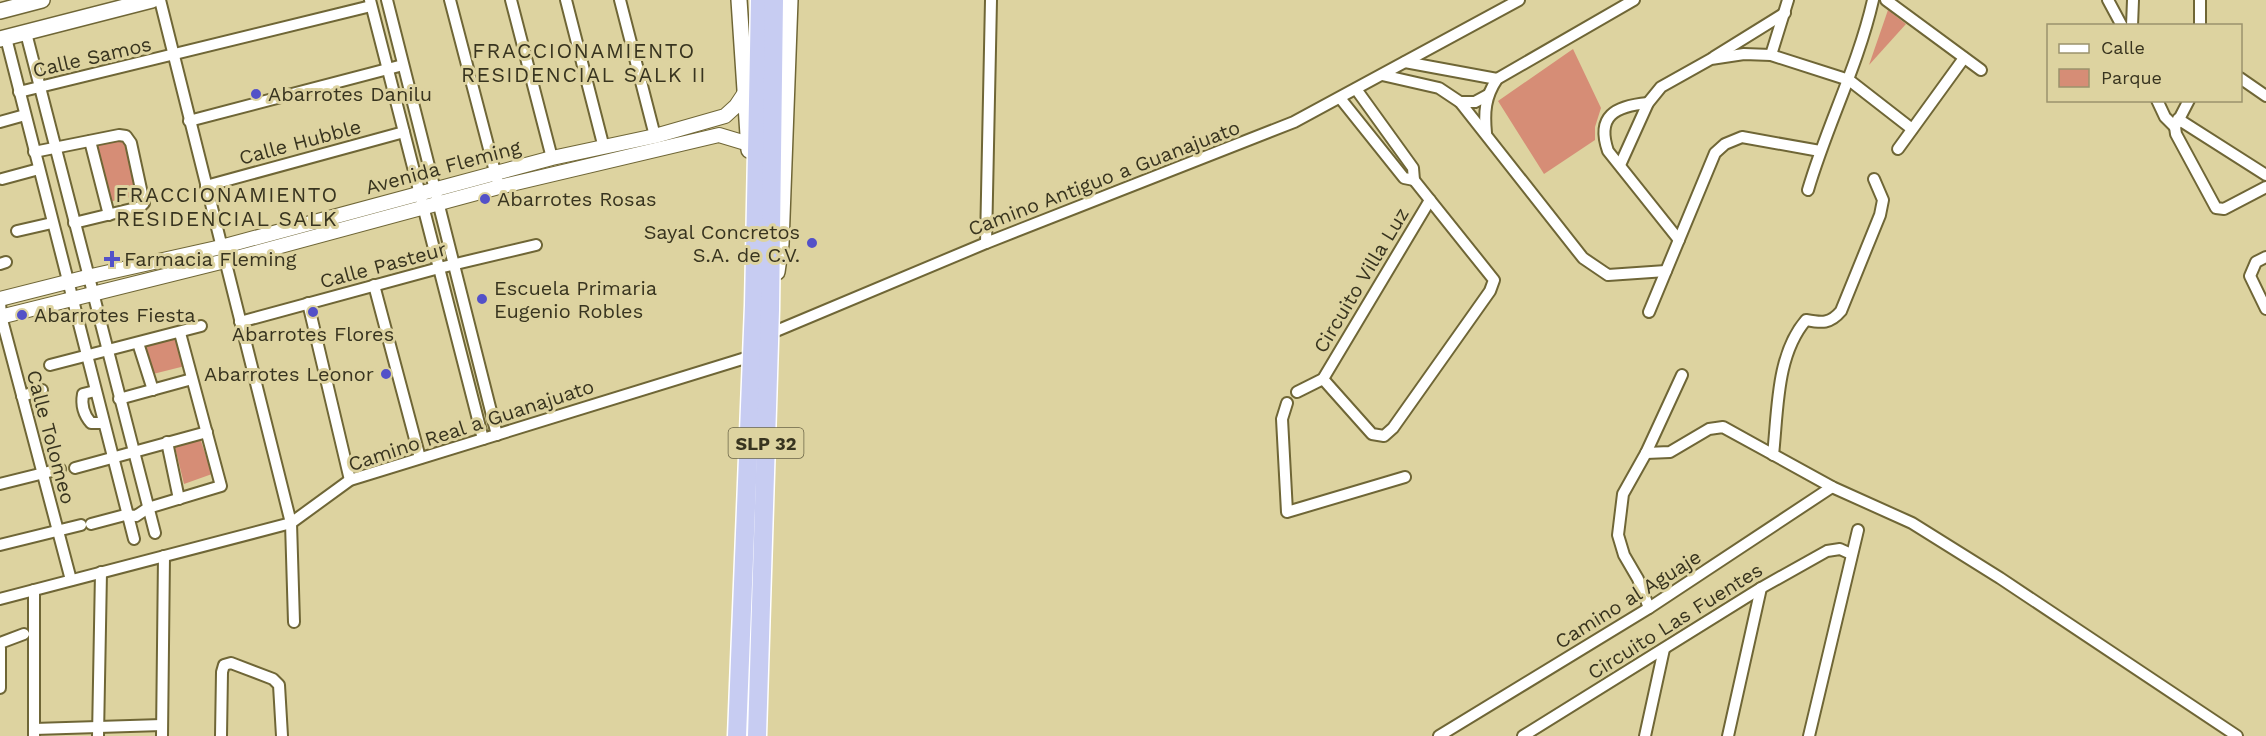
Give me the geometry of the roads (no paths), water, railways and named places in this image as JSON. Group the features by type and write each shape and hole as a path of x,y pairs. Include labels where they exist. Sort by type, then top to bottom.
{"highway":[{"name":"SLP 32","path":"737,736 752,356 762,308 760,0"},
{"name":"SLP 32","path":"761,148 774,0"},
{"name":"SLP 32","path":"757,736 769,334 762,308"}],"main road":[{"path":"0,11 25,2 42,0"},
{"path":"3,38 152,0"},
{"path":"739,0 746,91 761,148"},
{"path":"742,39 745,0"},
{"path":"762,308 781,244 790,0"}],"street":[{"path":"160,0 172,56 291,523 294,622"},
{"path":"387,0 497,435"},
{"path":"450,0 499,187"},
{"path":"511,0 552,158"},
{"path":"567,0 604,147"},
{"path":"620,0 655,136"},
{"path":"986,243 991,0"},
{"name":"Camino Antiguo a Guanajuato","path":"769,334 986,243 1294,122 1519,0"},
{"path":"1486,135 1484,108 1497,79 1635,0"},
{"path":"1771,55 1788,0"},
{"path":"1808,190 1820,151 1850,81 1873,0"},
{"path":"1886,0 1981,70"},
{"path":"2108,0 2126,24"},
{"path":"2127,24 2133,0"},
{"path":"2200,0 2200,24"},
{"path":"370,3 483,440"},
{"name":"Calle Samos","path":"19,92 172,56 370,3"},
{"path":"1620,165 1648,103 1661,87 1785,13"},
{"path":"26,33 91,295 155,533"},
{"path":"3,38 68,282 125,515 134,540"},
{"path":"1711,59 1744,54 1771,55 1850,81 1912,129"},
{"path":"1898,149 1964,58"},
{"path":"1405,62 1467,76 1497,79"},
{"path":"189,121 403,65"},
{"path":"1421,83 1424,65"},
{"path":"1382,75 1439,88 1460,102 1583,258 1608,275 1666,271"},
{"path":"2242,79 2266,96"},
{"name":"Circuito Villa Luz","path":"1323,379 1372,434 1384,436 1394,428 1490,291 1494,280 1414,180 1413,168 1356,89"},
{"name":"Avenida Fleming","path":"0,301 87,277 221,247 552,158 655,136 724,116 736,106 746,91"},
{"path":"1460,102 1475,102 1488,95"},
{"name":"Circuito Villa Luz","path":"1340,98 1404,178 1414,180"},
{"path":"2158,102 2165,117 2266,175"},
{"path":"2188,102 2177,123 2176,134 2216,208 2224,209 2266,187"},
{"path":"1648,103 1628,105 1615,111 1606,122 1603,136 1608,152 1679,240"},
{"path":"0,122 25,115"},
{"name":"Calle Hubble","path":"206,186 404,132"},
{"path":"34,152 119,135 126,136 131,143 144,203 140,207 74,223"},
{"name":"Avenida Fleming","path":"0,316 225,261 499,187 719,135 761,148"},
{"path":"1649,312 1715,153 1725,144 1742,137 1820,151"},
{"path":"90,141 109,215"},
{"path":"2,179 39,169"},
{"path":"1773,455 1784,362 1795,333 1806,320 1822,323 1833,320 1841,311 1880,214 1883,200 1874,179"},
{"name":"Circuito Villa Luz","path":"1297,392 1323,379 1430,200"},
{"path":"17,231 52,223"},
{"name":"Calle Pasteur","path":"240,322 454,264 536,245"},
{"path":"2264,302 2250,276 2256,262 2266,257"},
{"path":"375,285 420,458"},
{"name":"Calle Tolomeo","path":"0,301 0,316 71,580"},
{"path":"308,303 350,480"},
{"path":"51,365 201,326"},
{"path":"0,545 125,515 136,516 148,508 222,486 180,333"},
{"path":"138,343 153,390"},
{"name":"Camino Real a Guanajuato","path":"0,598 291,523 350,480 752,356"},
{"path":"1650,608 1638,579 1624,555 1618,535 1623,494 1646,453 1682,375"},
{"path":"119,399 192,379"},
{"path":"21,396 42,390"},
{"path":"95,391 83,394 81,403 86,418 91,423 103,423"},
{"path":"1287,403 1282,419 1287,512 1405,477"},
{"path":"1646,453 1670,452 1709,429 1723,427 1832,487 1912,523 2000,578 2237,736"},
{"path":"75,468 112,456 207,432"},
{"path":"167,442 179,499"},
{"path":"0,484 60,470"},
{"name":"Camino al Aguaje","path":"1439,736 1650,608 1832,487"},
{"path":"1809,736 1858,530"},
{"name":"Circuito Las Fuentes","path":"1523,736 1761,588 1827,551 1840,549 1851,554"},
{"path":"34,590 34,733 162,730 164,556"},
{"path":"98,731 100,572"},
{"path":"1728,736 1761,588"},
{"path":"0,643 24,634"},
{"path":"0,648 0,688"},
{"path":"1645,736 1664,649"},
{"path":"221,736 222,672 224,665 231,663 273,679 279,685 282,736"}],"place":[{"name":"Abarrotes Danilu","path":"256,94"},
{"name":"Abarrotes Rosas","path":"485,199"},
{"name":"Sayal Concretos S.A. de C.V.","path":"812,243"},
{"name":"Farmacia Fleming","path":"112,259"},
{"name":"Escuela Primaria Eugenio Robles","path":"482,299"},
{"name":"Abarrotes Flores","path":"313,312"},
{"name":"Abarrotes Fiesta","path":"22,315"},
{"name":"Abarrotes Leonor","path":"386,374"}],"district":[{"name":"FRACCIONAMIENTO RESIDENCIAL SALK II","path":"584,62"},
{"name":"FRACCIONAMIENTO RESIDENCIAL SALK","path":"227,206"}]}
